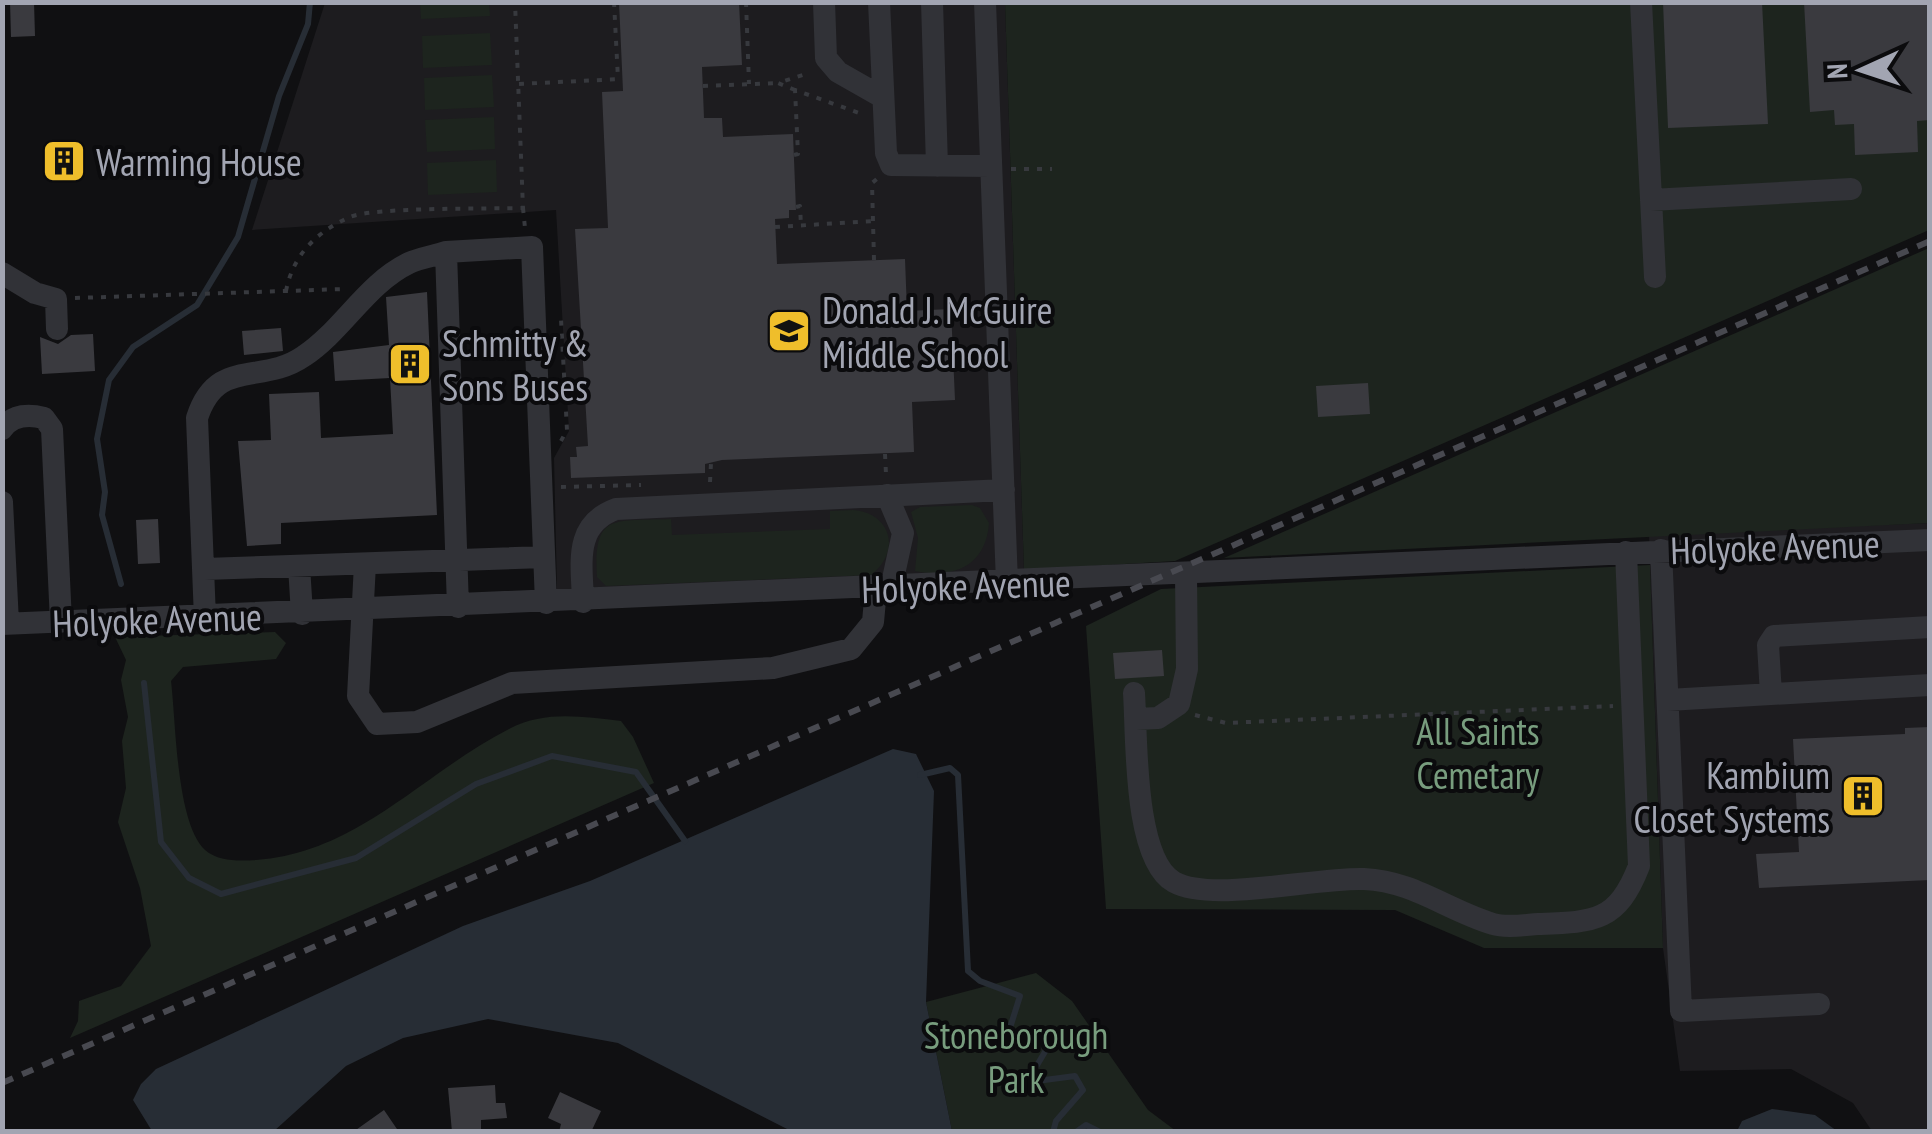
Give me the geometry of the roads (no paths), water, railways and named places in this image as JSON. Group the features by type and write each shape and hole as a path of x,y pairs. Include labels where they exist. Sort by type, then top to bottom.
{"street":[{"path":"824,2 826,58 883,105"},
{"path":"878,2 886,154 891,165 991,166"},
{"path":"932,2 938,166"},
{"path":"985,2 1007,584"},
{"path":"1641,2 1654,276"},
{"path":"1651,200 1851,189"},
{"path":"205,618 197,418 204,395 222,379 281,367 304,357 375,289 408,264 446,252 532,247 546,603"},
{"path":"446,252 458,607"},
{"path":"2,273 35,293 56,299 58,329"},
{"path":"2,429 11,420 26,416 44,418 52,429 61,622"},
{"path":"583,602 584,534 600,515 616,509 887,485 1004,490"},
{"path":"365,564 366,611 358,696 377,724 417,722 512,683 774,668 851,649 873,622 903,534 887,485"},
{"path":"2,502 5,624"},
{"name":"Holyoke Avenue","path":"5,624 1007,584 1930,540"},
{"path":"1661,550 1681,1011 1819,1004"},
{"path":"1134,693 1151,857 1173,882 1208,890 1364,879 1417,888 1498,926 1604,917 1626,898 1638,866 1626,552"},
{"path":"205,568 544,557"},
{"path":"299,566 302,614"},
{"path":"1136,719 1158,718 1178,704 1187,669 1186,575"},
{"path":"1771,694 1768,645 1774,636 1930,626"},
{"path":"1668,700 1930,685"}],"waterway":[{"path":"121,584 102,515 105,492 97,439 109,380 133,347 197,305 238,237 279,96 308,24 310,2"},
{"path":"144,683 161,842 189,878 221,894 356,858 476,784 552,756 636,772 685,841"},
{"path":"920,775 950,768 958,775 968,971 980,981 1020,996 1009,1031 1018,1038 1047,1037 1049,1045 1033,1072 1037,1081 1075,1076 1083,1090 1056,1121 1053,1132"},
{"path":"1076,1132 1086,1125 1100,1132"}],"railway":[{"path":"2,1083 1930,241"}],"place":[{"name":"Warming House","path":"64,161"},
{"name":"Donald J. McGuire Middle School","path":"789,331"},
{"name":"Schmitty & Sons Buses","path":"410,364"},
{"name":"Kambium Closet Systems","path":"1863,796"}],"park label":[{"name":"All Saints Cemetary","path":"1478,752"},
{"name":"Stoneborough Park","path":"1016,1056"}]}
